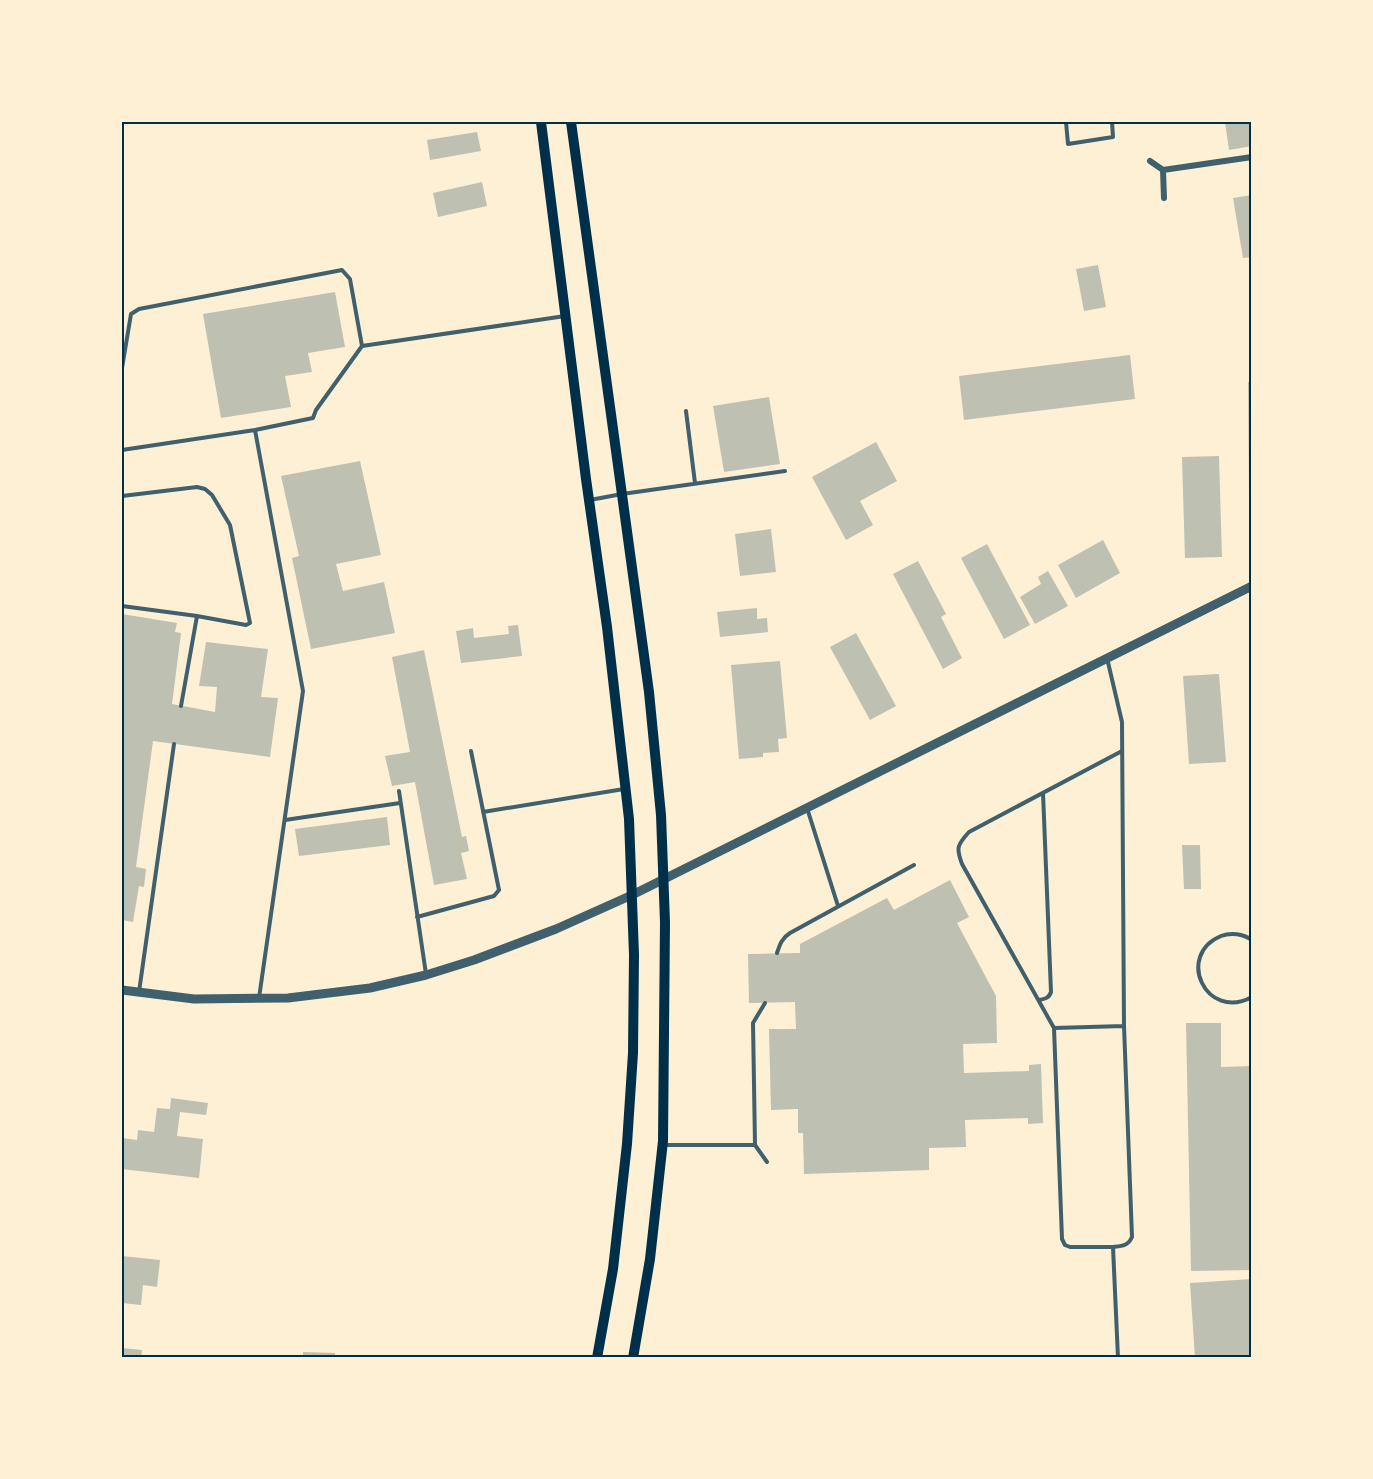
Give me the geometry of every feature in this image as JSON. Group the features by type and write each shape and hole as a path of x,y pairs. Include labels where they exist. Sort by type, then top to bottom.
{"main road":[{"path":"541,122 630,819 633,1053 627,1144 613,1269 597,1358"},
{"path":"571,122 649,692 661,815 665,956 663,1145 650,1259 633,1358"}],"street":[{"path":"1150,161 1163,170 1251,157"},
{"path":"1163,170 1164,198"},
{"path":"122,990 194,999 288,998 370,987 426,975 474,960 556,929 632,896 1251,586"}],"lane":[{"path":"1066,122 1068,144 1113,137 1112,122"},
{"path":"122,368 131,314 139,309 342,270 350,279 362,346 313,417 255,430 122,450"},
{"path":"362,346 566,316"},
{"path":"686,411 695,483"},
{"path":"255,430 303,691 259,998"},
{"path":"589,500 785,471"},
{"path":"122,496 197,487 206,489 230,525 250,623 246,625 122,606"},
{"path":"181,706 197,616"},
{"path":"1107,658 1122,722 1124,1026 1132,1237 1130,1243 1125,1246 1070,1247 1065,1245 1062,1239 1054,1028 962,864 957,851 959,842 969,832 1122,751"},
{"path":"139,993 174,744"},
{"path":"417,917 494,896 499,890 471,751"},
{"path":"483,812 627,788"},
{"path":"399,791 426,975"},
{"path":"1039,1000 1050,996 1051,992 1043,794"},
{"path":"285,820 400,803"},
{"path":"807,807 838,906"},
{"path":"777,953 784,937 914,865"},
{"path":"1251,940 1237,934 1214,939 1205,947 1198,968 1204,989 1212,997 1233,1003 1251,997"},
{"path":"765,1003 753,1023 755,1145 767,1162"},
{"path":"1054,1028 1124,1026"},
{"path":"663,1145 755,1145"},
{"path":"1113,1247 1118,1358"}],"building":[{"path":"1225,122 1252,122 1252,146 1229,150"},
{"path":"477,132 481,151 430,160 427,140"},
{"path":"482,182 487,206 438,217 433,193"},
{"path":"1252,195 1252,257 1243,258 1233,198"},
{"path":"1098,265 1106,307 1084,311 1076,269"},
{"path":"335,292 345,347 308,353 312,372 285,376 291,407 221,418 203,314"},
{"path":"1130,355 1135,399 964,420 959,376"},
{"path":"1248,382 1252,382 1252,494 1249,494"},
{"path":"769,397 780,464 724,472 713,406"},
{"path":"876,442 897,481 860,501 873,525 846,540 812,477"},
{"path":"1219,456 1222,557 1185,558 1182,457"},
{"path":"360,461 381,555 336,564 343,591 384,582 395,633 311,649 292,558 299,556 281,476"},
{"path":"771,529 776,572 740,576 735,534"},
{"path":"1103,540 1120,573 1076,598 1058,565"},
{"path":"987,544 1030,625 1004,639 961,558"},
{"path":"918,561 946,614 941,617 962,658 943,669 893,574"},
{"path":"1048,571 1068,606 1035,624 1020,597 1041,584 1038,577"},
{"path":"757,608 757,619 767,618 768,632 720,637 717,612"},
{"path":"122,614 177,623 175,632 181,633 172,704 215,712 217,687 199,686 206,642 268,649 261,697 278,698 270,757 153,741 136,867 146,869 144,887 139,886 133,922 122,920"},
{"path":"518,625 522,656 461,663 456,631 473,628 474,638 509,634 508,626"},
{"path":"856,633 896,706 870,720 830,647"},
{"path":"424,650 462,837 466,836 469,851 461,853 467,879 434,885 415,782 392,786 385,756 410,752 392,657"},
{"path":"780,661 787,738 778,739 779,752 763,753 763,757 739,759 731,665"},
{"path":"1219,674 1226,762 1189,764 1183,676"},
{"path":"387,817 390,845 299,856 295,829"},
{"path":"1182,845 1200,845 1201,889 1184,889"},
{"path":"950,880 969,917 957,923 996,996 997,1043 963,1044 964,1073 1029,1071 1029,1065 1041,1064 1043,1123 1028,1124 1028,1118 965,1120 966,1147 929,1148 929,1170 804,1174 803,1133 798,1133 798,1109 771,1110 769,1029 796,1029 795,1002 749,1003 748,954 800,953 800,944 887,898 894,910"},
{"path":"1186,1023 1221,1023 1221,1067 1252,1066 1252,1270 1191,1271"},
{"path":"171,1098 208,1103 206,1115 180,1112 177,1136 203,1139 199,1178 122,1169 122,1138 137,1140 138,1130 154,1132 157,1108 170,1109"},
{"path":"122,1256 160,1260 157,1287 143,1285 141,1305 122,1303"},
{"path":"1252,1279 1252,1358 1195,1358 1190,1283"},
{"path":"122,1348 142,1350 141,1358 122,1358"},
{"path":"303,1352 335,1353 335,1358 303,1358"}]}
